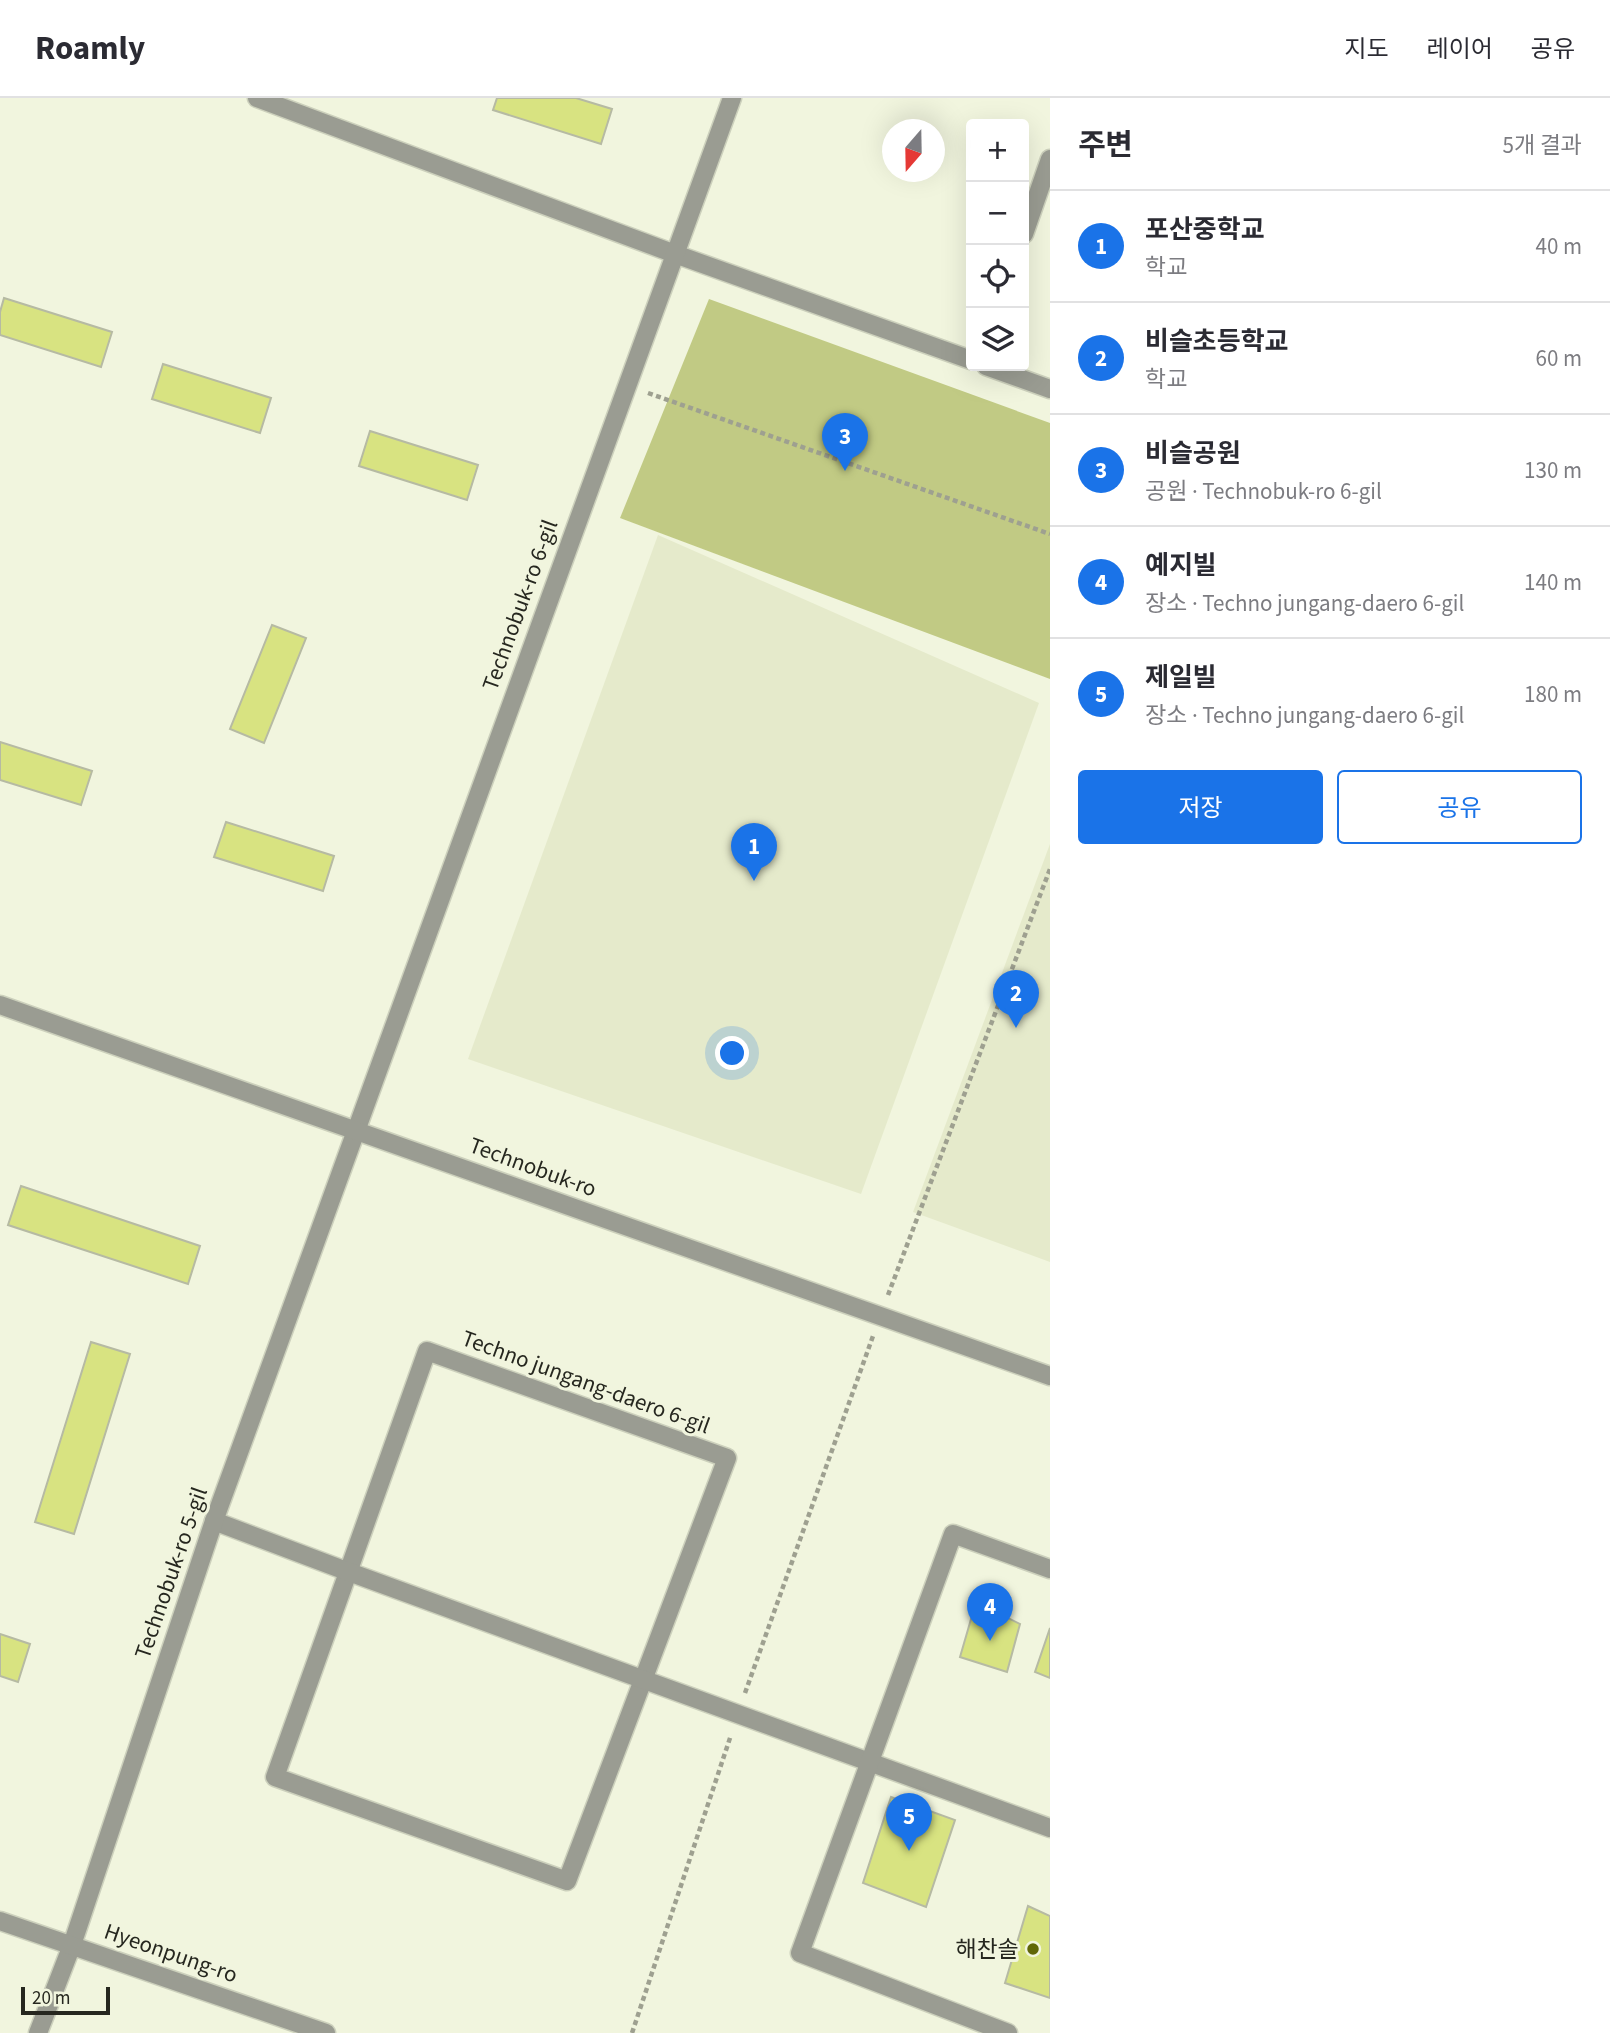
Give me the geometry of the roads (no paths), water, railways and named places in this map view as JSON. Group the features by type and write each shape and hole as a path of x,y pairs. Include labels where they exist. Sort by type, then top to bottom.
{"street":[{"path":"257,98 675,254 966,358"},
{"name":"Technobuk-ro 6-gil","path":"355,1130 732,98"},
{"path":"1029,220 1050,159"},
{"path":"1001,371 1050,388"},
{"name":"Technobuk-ro","path":"0,1005 1050,1376"},
{"name":"Technobuk-ro 5-gil","path":"38,2033 72,1945 214,1521 355,1130"},
{"name":"Techno jungang-daero 6-gil","path":"427,1351 727,1458 643,1680 567,1881 275,1777 427,1351"},
{"path":"214,1521 1050,1828"},
{"path":"1008,2033 800,1953 953,1534 1050,1569"},
{"name":"Hyeonpung-ro","path":"0,1921 326,2033"}],"place":[{"name":"비슬공원","path":"845,471"},
{"name":"포산중학교","path":"754,881"},
{"name":"비슬초등학교","path":"1016,1028"},
{"name":"예지빌","path":"990,1641"},
{"name":"제일빌","path":"909,1851"},
{"name":"해찬솔","path":"1033,1949"}]}
